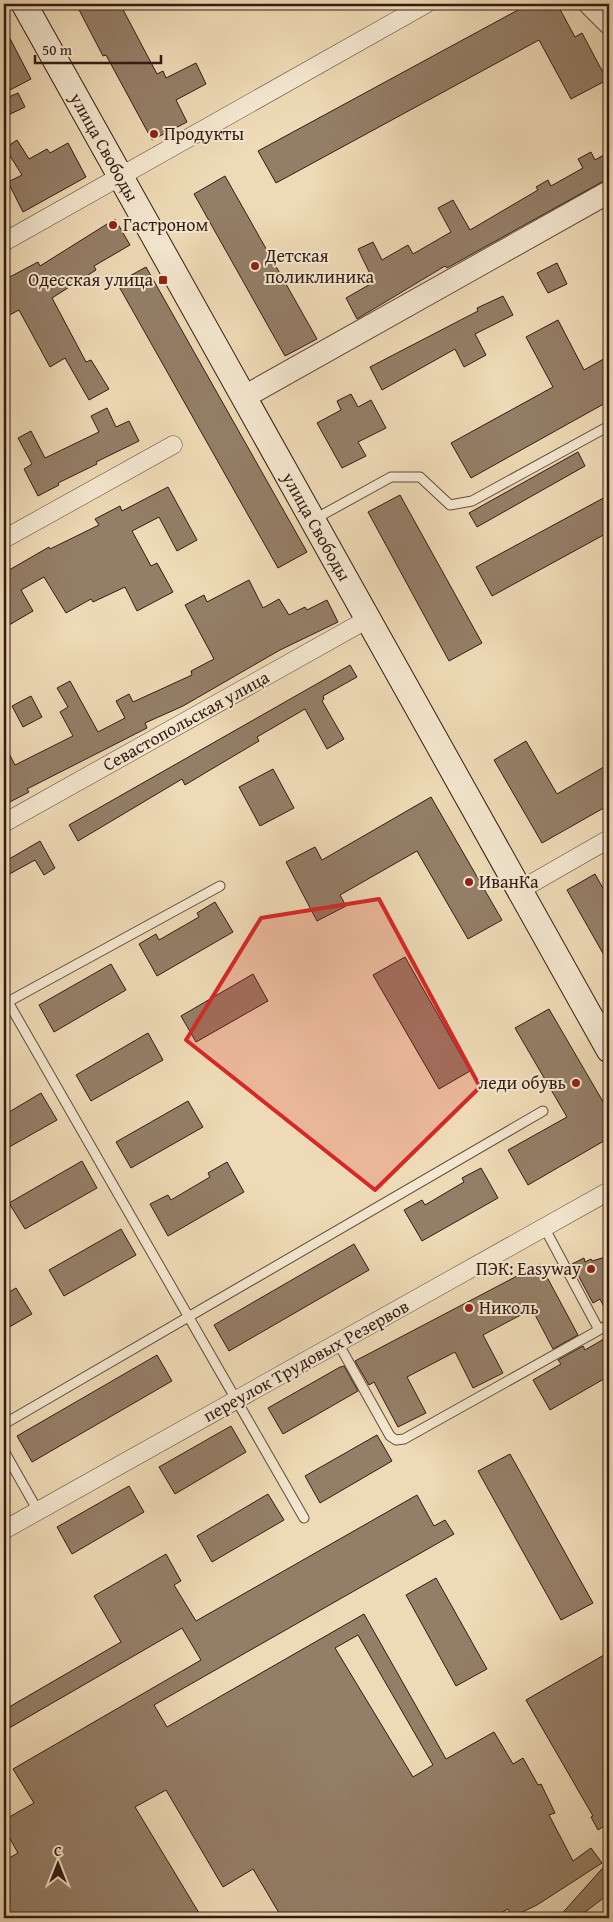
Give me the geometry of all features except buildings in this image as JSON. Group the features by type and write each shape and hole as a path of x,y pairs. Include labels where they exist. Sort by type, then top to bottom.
{"main road":[{"name":"улица Свободы","path":"24,4 609,1050"}],"street":[{"path":"4,242 426,4"},
{"path":"590,4 609,23"},
{"path":"244,397 609,192"},
{"path":"4,539 172,445"},
{"name":"Севастопольская улица","path":"4,823 368,619"},
{"path":"520,890 609,839"},
{"name":"переулок Трудовых Резервов","path":"4,1530 609,1191"}],"lane":[{"path":"313,520 391,477 420,477 450,505 472,501 609,426"},
{"path":"220,886 6,1003 304,1518"},
{"path":"4,1424 543,1111"},
{"path":"544,1228 599,1330"},
{"path":"338,1343 390,1436 396,1440 404,1439 609,1324"},
{"path":"4,1451 38,1511"}],"path":[{"path":"606,1213 609,1219"}],"highlighted area":[{"path":"379,899 480,1087 375,1190 186,1040 261,918"}],"place":[{"name":"Продукты","path":"154,134"},
{"name":"Гастроном","path":"113,225"},
{"name":"Детская поликлиника","path":"255,266"},
{"name":"Одесская улица","path":"163,280"},
{"name":"ИванКа","path":"469,882"},
{"name":"леди обувь","path":"576,1083"},
{"name":"ПЭК: Easyway","path":"591,1269"},
{"name":"Николь","path":"469,1308"}]}
